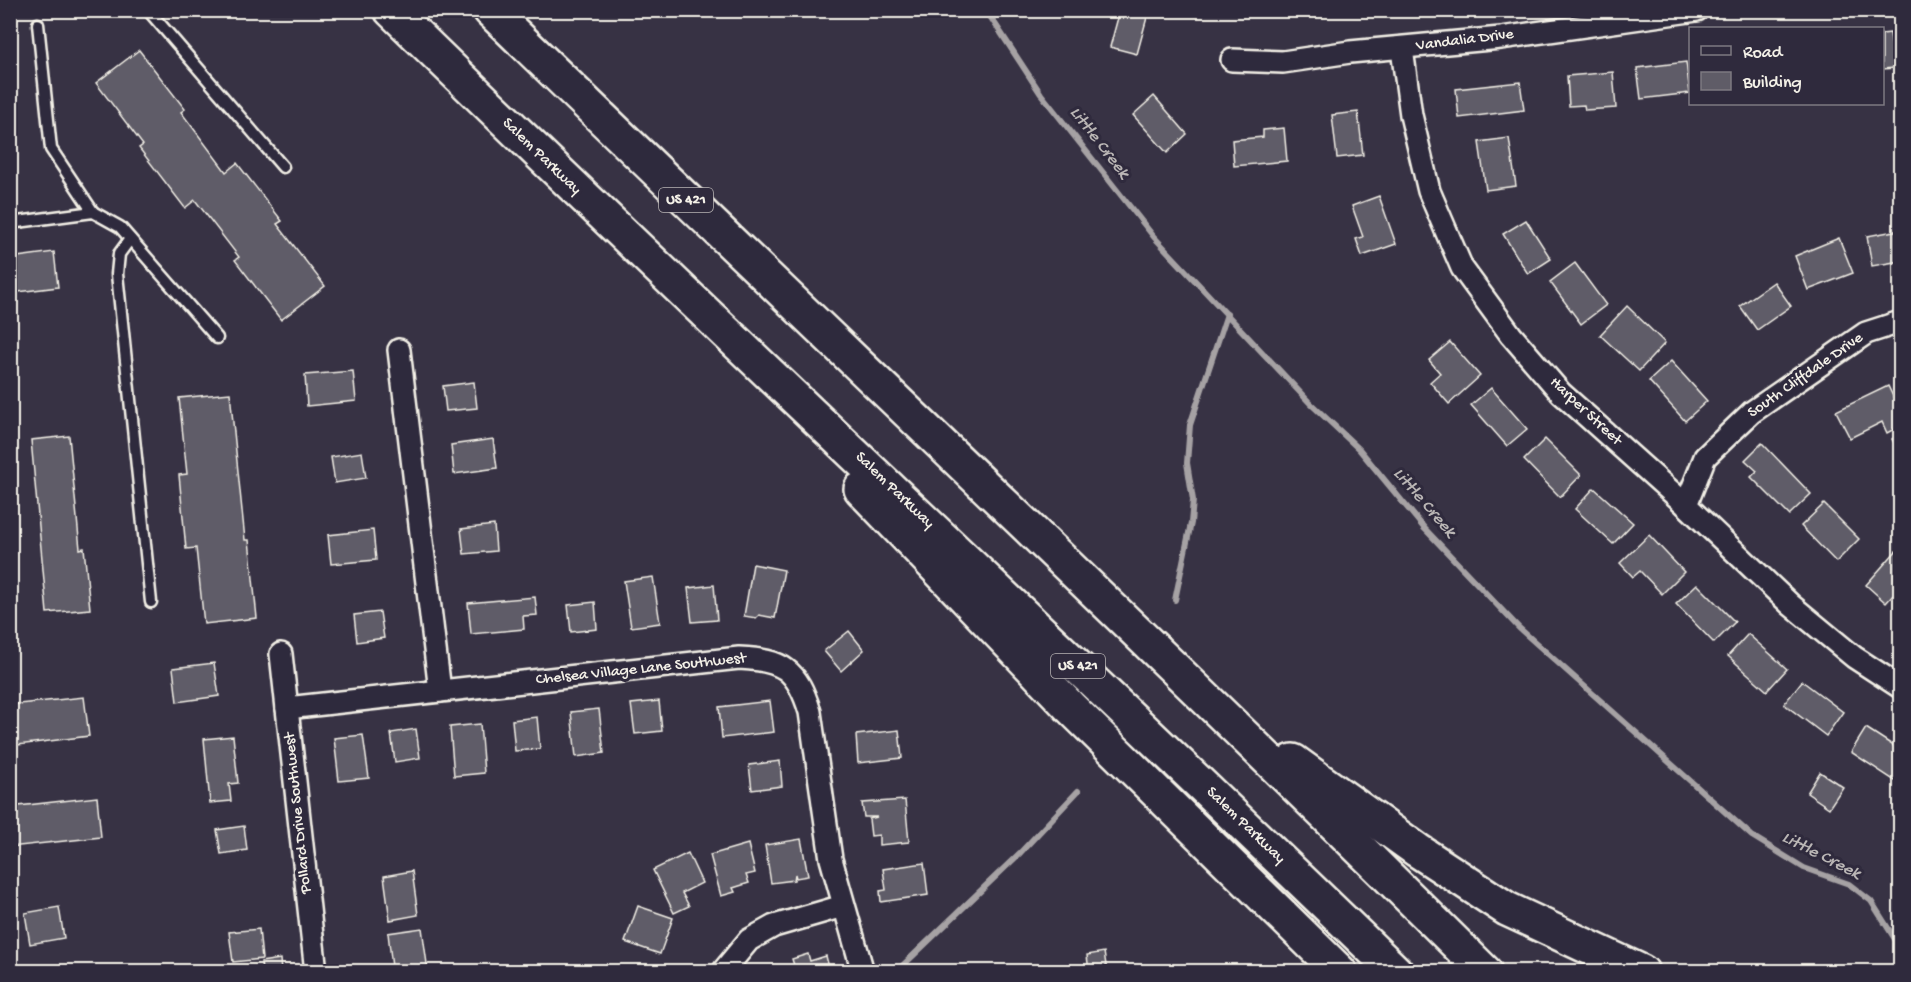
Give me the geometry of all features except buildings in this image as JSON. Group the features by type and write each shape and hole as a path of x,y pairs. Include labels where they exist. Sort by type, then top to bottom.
{"highway":[{"name":"Salem Parkway","path":"391,10 757,364 1142,726 1396,972"},
{"name":"US 421","path":"490,10 881,389 1249,738 1485,972"},
{"path":"757,364 799,425 1070,707 1340,972"},
{"path":"1249,738 1314,774 1418,850 1507,909 1642,972"}],"street":[{"name":"Vandalia Drive","path":"1232,60 1283,62 1350,52 1402,49 1697,10"},
{"name":"Harper Street","path":"1402,49 1412,115 1429,190 1462,268 1511,335 1561,393 1686,505 1791,605 1854,657 1900,687"},
{"name":"South Cliffdale Drive","path":"1686,505 1705,458 1752,412 1866,333 1900,322"},
{"path":"399,350 440,691"},
{"name":"Pollard Drive Southwest","path":"281,654 316,972"},
{"name":"Chelsea Village Lane Southwest","path":"287,708 739,658 769,660 790,673 803,690 810,712 831,859 863,972"},
{"path":"724,970 749,940 774,926 843,906"}],"lane":[{"path":"148,10 283,167"},
{"path":"38,24 51,149 93,212 120,226 217,338"},
{"path":"10,223 93,212"},
{"path":"130,238 119,254 117,274 152,602"}],"waterway":[{"name":"Little Creek","path":"986,10 1041,94 1154,237 1310,403 1359,449 1425,529 1519,628 1752,836 1804,868 1849,884 1871,901 1900,947"},
{"path":"1175,600 1191,523 1193,500 1187,463 1190,425 1227,314"},
{"path":"896,972 1020,853 1078,791"}]}
